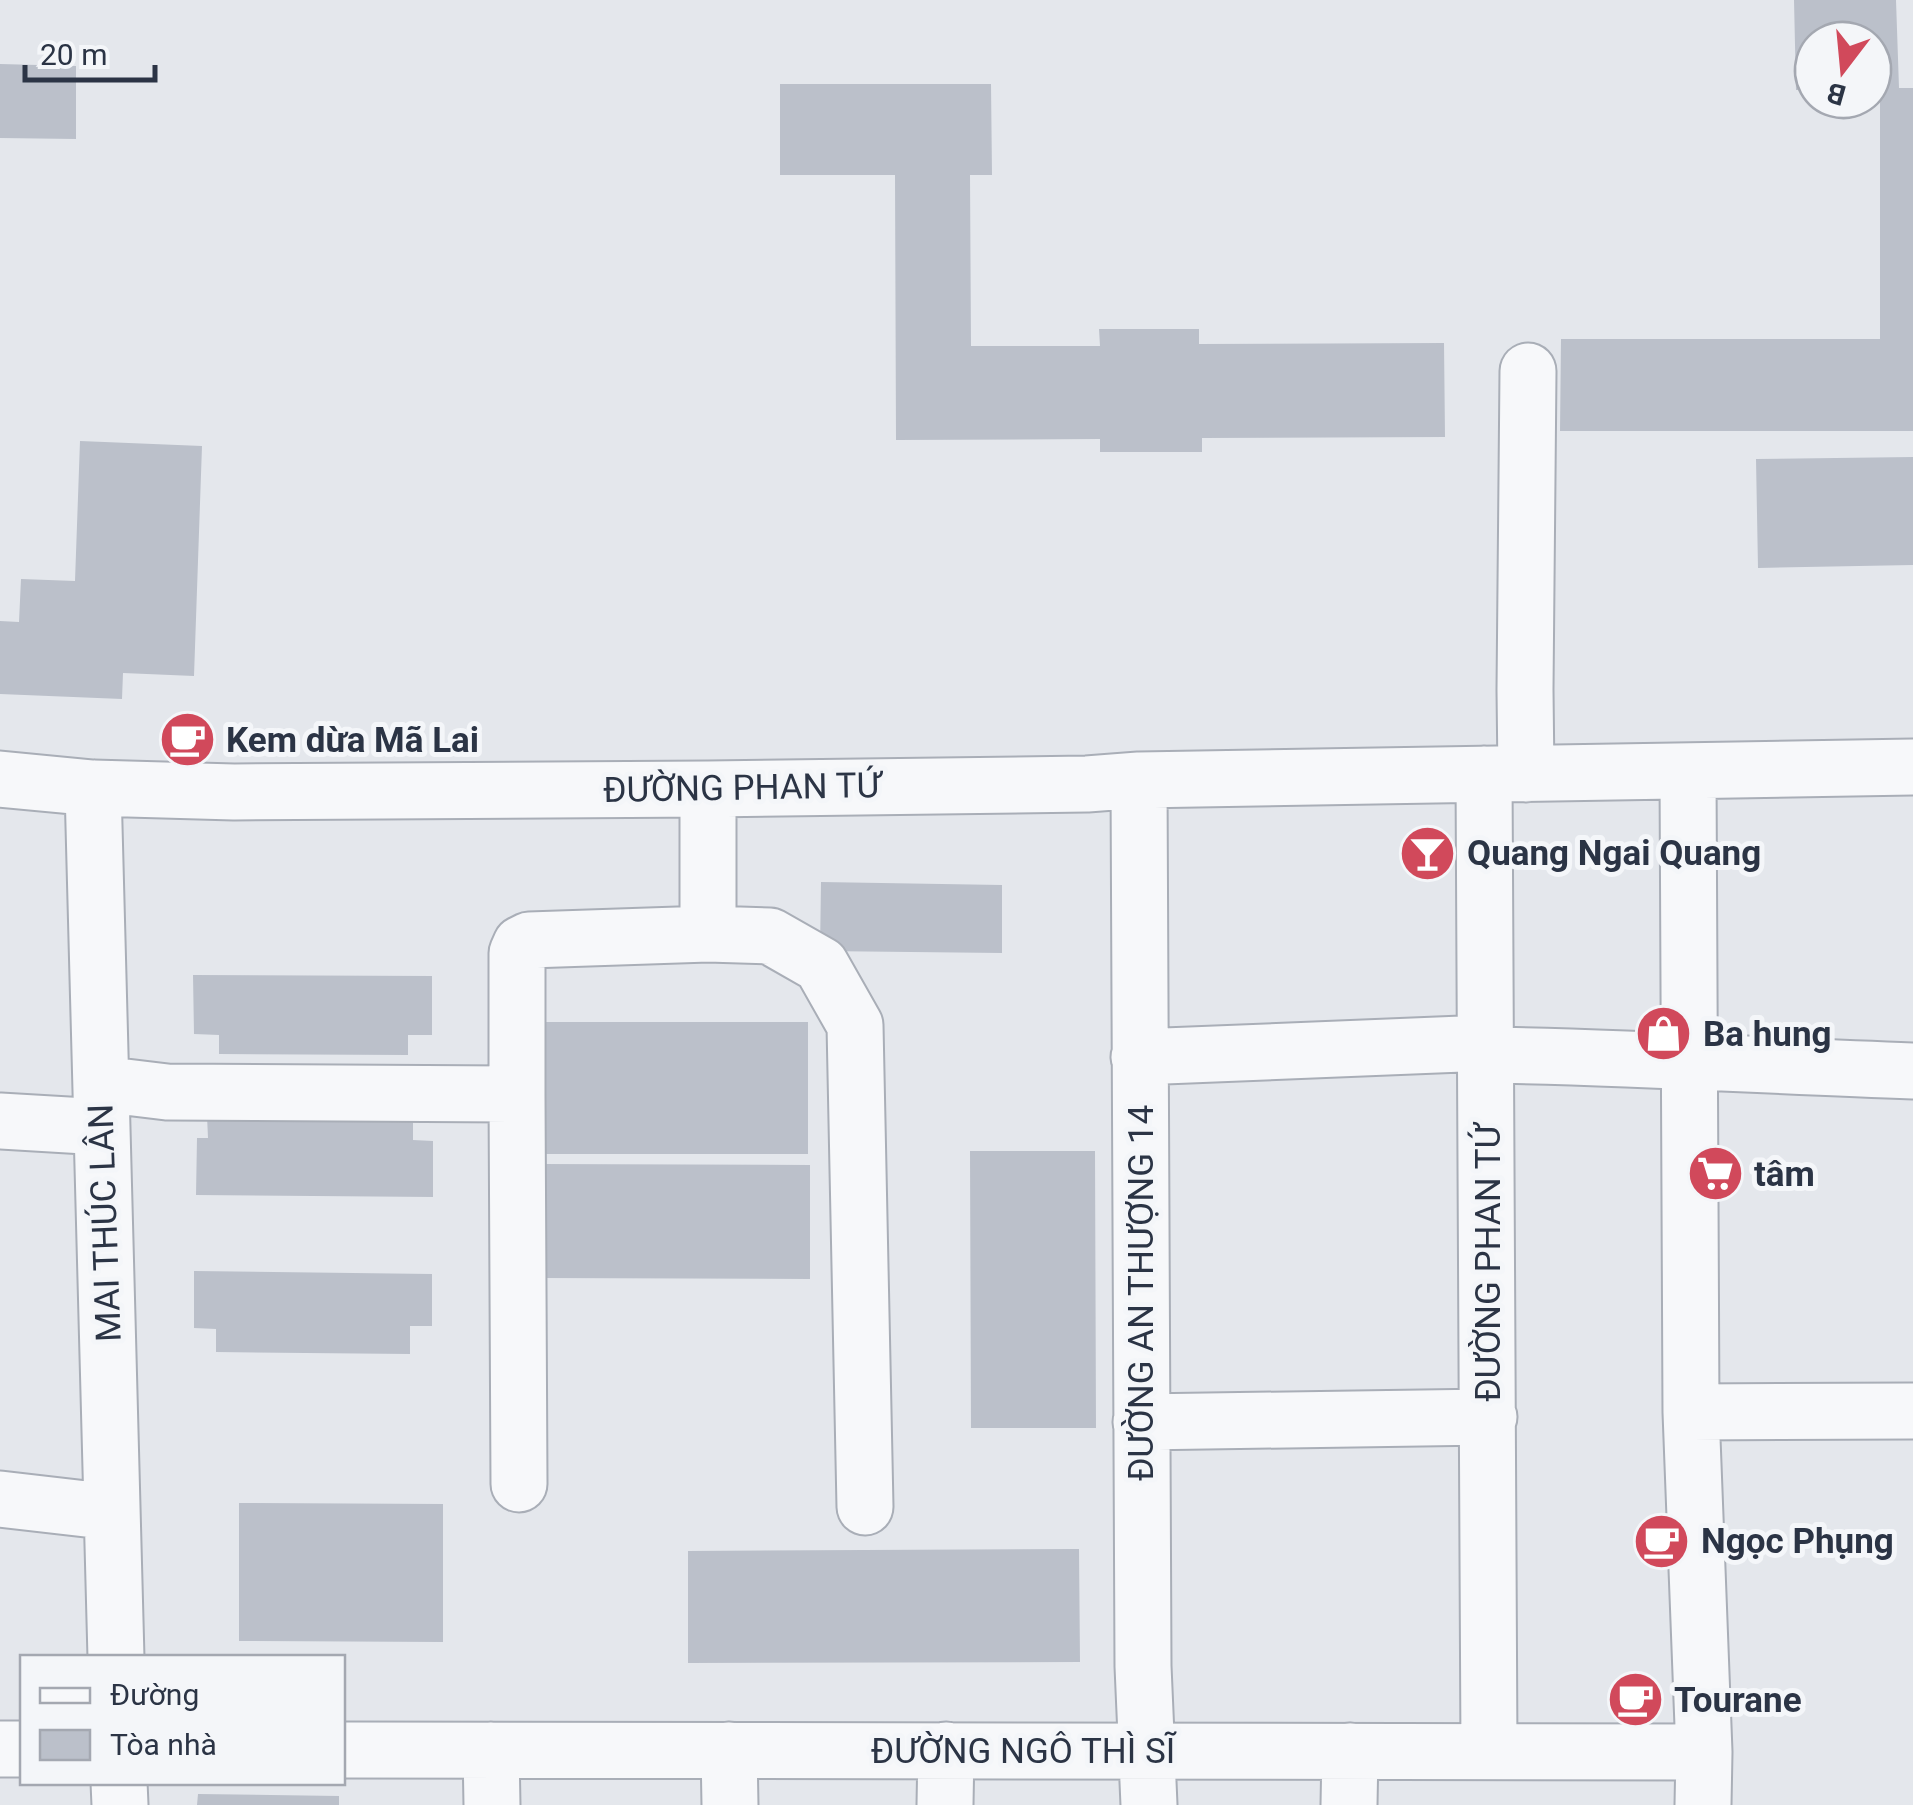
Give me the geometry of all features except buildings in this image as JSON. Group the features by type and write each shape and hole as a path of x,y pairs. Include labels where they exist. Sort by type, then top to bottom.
{"street":[{"path":"1505,774 1524,690 1528,371"},
{"name":"ĐƯỜNG PHAN TỨ","path":"0,779 93,788 234,792 1088,784 1913,767"},
{"path":"1688,772 1691,1412 1703,1805"},
{"name":"ĐƯỜNG PHAN TỨ","path":"1489,1751 1486,1049 1505,774"},
{"name":"ĐƯỜNG AN THƯỢNG 14","path":"1138,780 1143,1666 1149,1805"},
{"name":"MAI THÚC LÂN","path":"93,788 116,1655"},
{"path":"708,789 708,934"},
{"path":"520,1484 516,953 529,940 708,934 770,936 821,965 856,1025 865,1507"},
{"path":"1140,1056 1486,1049 1690,1063 1913,1070"},
{"path":"0,1121 167,1092 517,1094"},
{"path":"1691,1412 1913,1410"},
{"path":"1141,1422 1488,1417"},
{"path":"0,1499 112,1512"},
{"name":"ĐƯỜNG NGÔ THÌ SĨ","path":"345,1750 1704,1752"},
{"path":"491,1750 492,1805"},
{"path":"729,1750 730,1805"},
{"path":"945,1805 946,1750"},
{"path":"1349,1805 1350,1751"}],"place":[{"name":"Kem dừa Mã Lai","path":"187,740"},
{"name":"Quang Ngai Quang","path":"1428,853"},
{"name":"Ba hung","path":"1664,1034"},
{"name":"tâm","path":"1715,1174"},
{"name":"Ngọc Phụng","path":"1662,1541"},
{"name":"Tourane","path":"1635,1700"}]}
